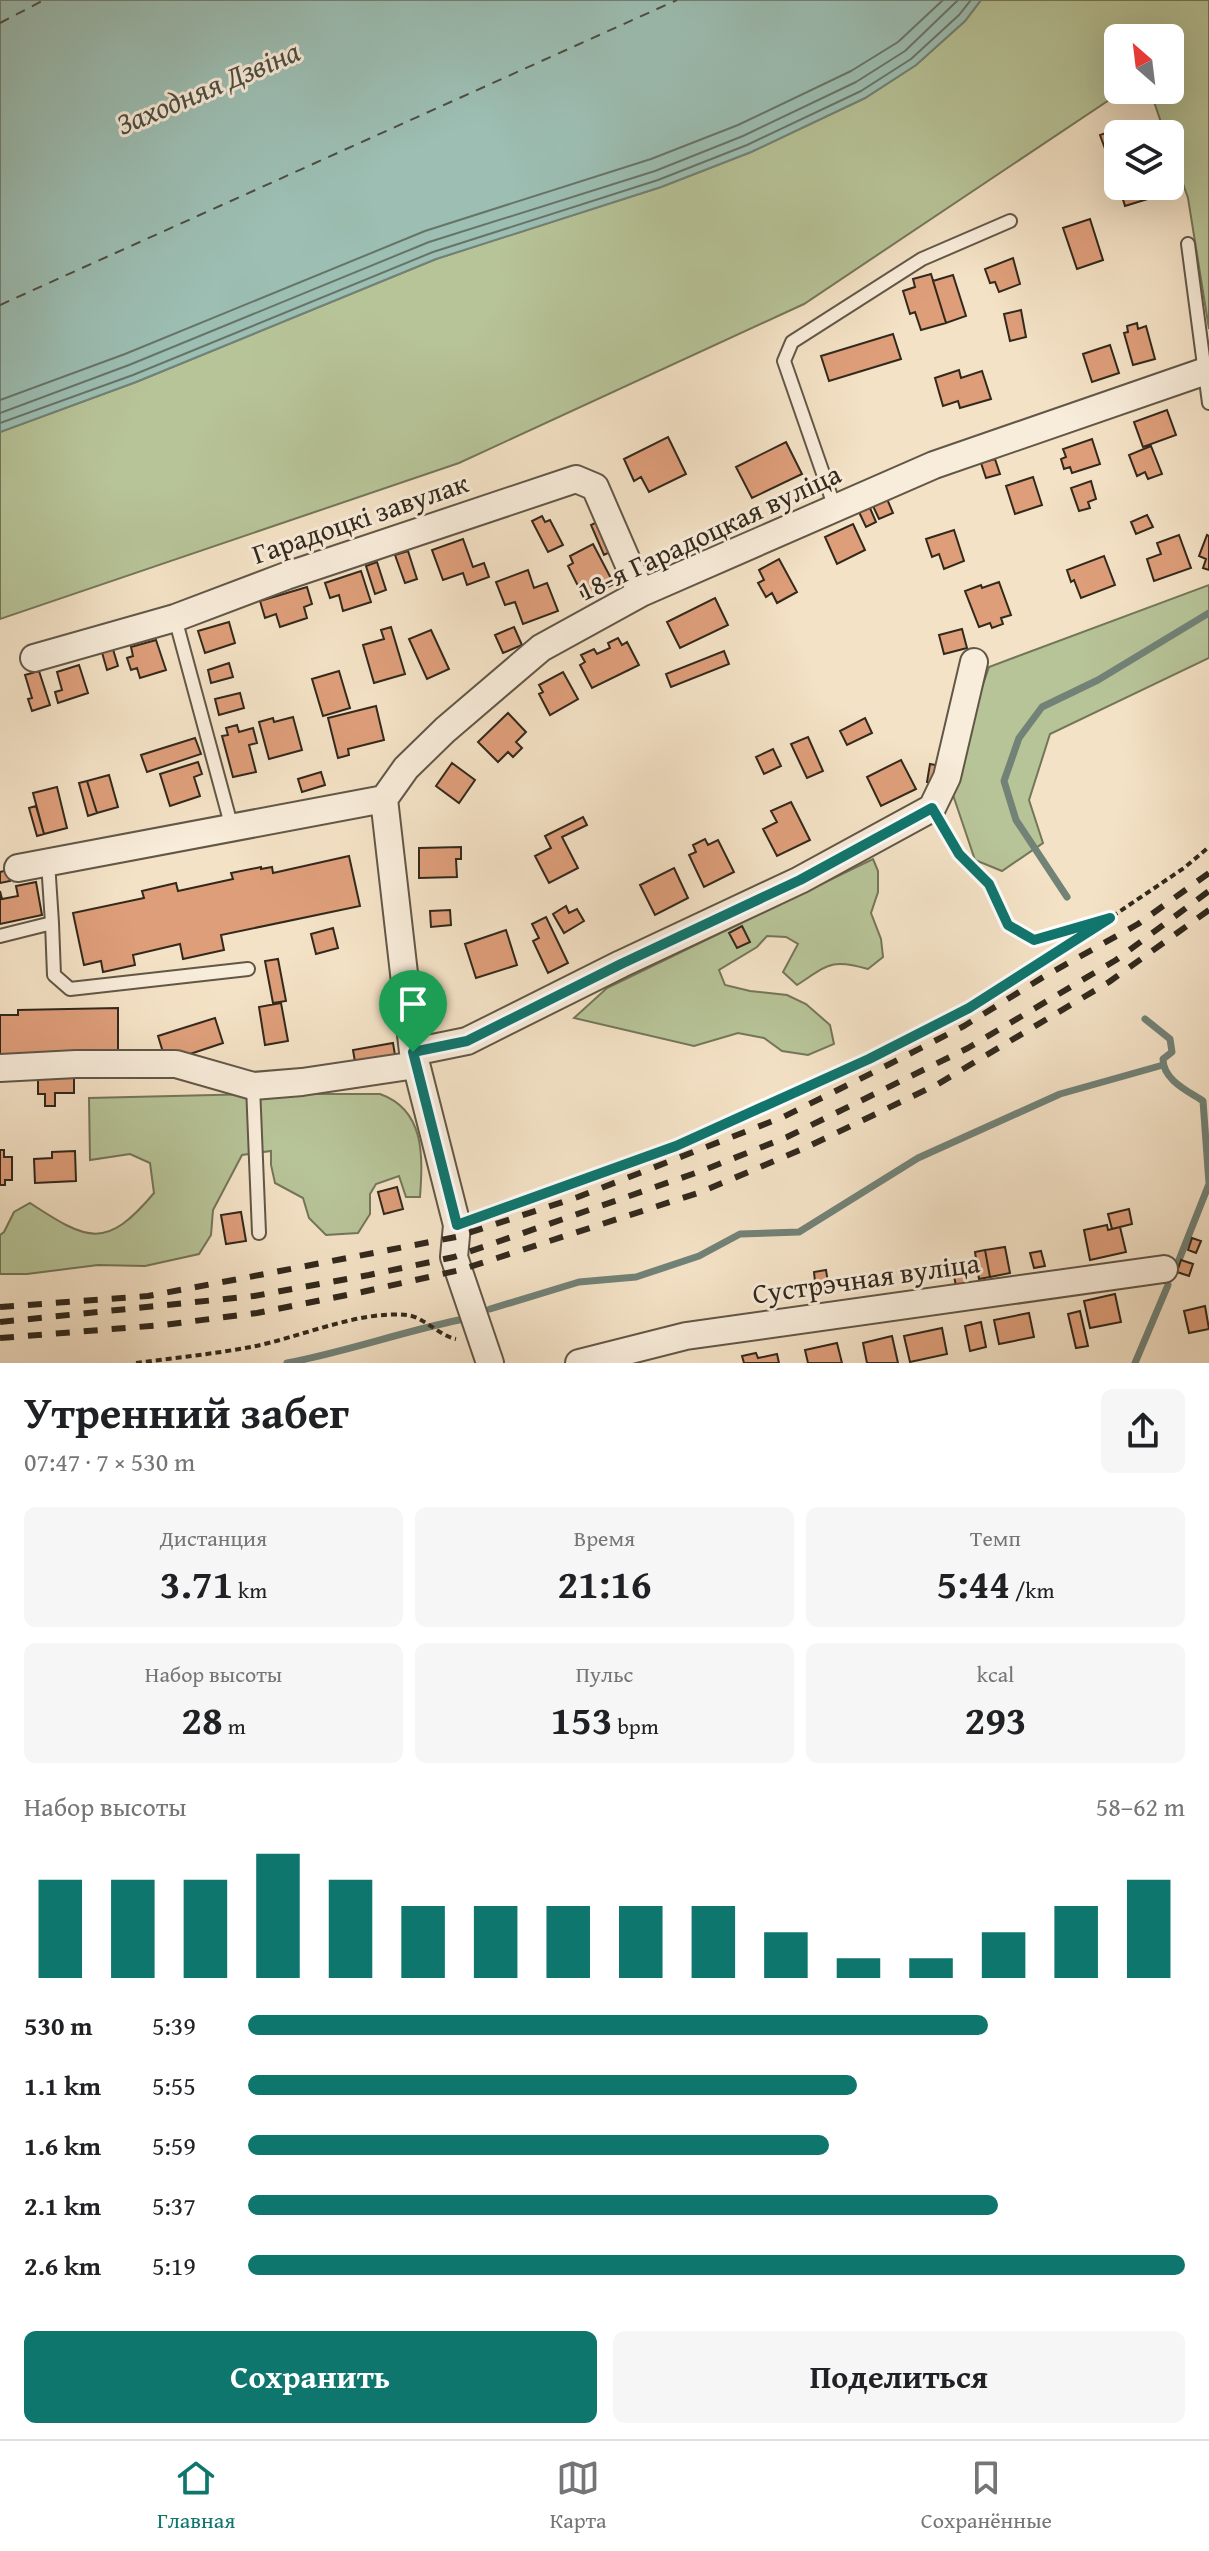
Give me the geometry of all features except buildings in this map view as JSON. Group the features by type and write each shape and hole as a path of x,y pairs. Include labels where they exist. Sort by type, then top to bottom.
{"street":[{"name":"18-я Гарадоцкая вуліца","path":"384,799 406,768 445,730 541,648 641,593 934,465 1203,372"},
{"name":"Гарадоцкі завулак","path":"34,658 175,618 286,576 576,479 595,487 641,593"},
{"path":"0,1068 176,1064 253,1086 302,1082 415,1059 467,1041 800,880 932,808 947,777 974,662"},
{"path":"18,868 384,799 415,1059 457,1225 454,1257 488,1354"},
{"name":"Сустрэчная вуліца","path":"579,1363 686,1336 1164,1269"}],"lane":[{"path":"835,508 784,361 792,342 922,259 1010,221"},
{"path":"1188,244 1209,403"},
{"path":"175,618 232,828"},
{"path":"48,862 54,975 70,989 248,969"},
{"path":"0,936 52,923"},
{"path":"253,1086 259,1233"}],"path":[{"path":"932,808 959,854 989,884 1008,925 1034,940 1110,918"},
{"path":"457,1225 676,1146 869,1059 969,1008 1110,918 1184,868 1209,847"},
{"path":"136,1363 252,1347 341,1323 393,1314 412,1316 446,1337 488,1354"}],"green space":[{"path":"981,0 1209,0 1209,329 1184,187 1184,120 1160,120 1155,104 1184,104 1184,24 1104,24 1104,103 804,304 459,463 0,619 0,432 136,382 436,259 661,187 751,152 865,98 916,65 965,21"},
{"path":"1209,585 1209,658 1050,734 1029,800 1043,843 1002,871 975,860 949,783 989,667"},
{"path":"873,859 878,871 878,892 871,913 881,939 883,957 868,969 846,964 830,965 797,985 783,972 798,944 786,937 767,936 757,947 719,970 725,985 787,995 806,1004 830,1025 834,1044 808,1055 782,1051 764,1038 738,1033 694,1046 574,1018 607,988"},
{"path":"380,1094 395,1101 406,1111 418,1136 421,1151 420,1197 406,1197 399,1176 376,1184 370,1194 370,1214 358,1233 326,1235 309,1218 303,1198 275,1183 271,1151 242,1155 213,1210 211,1235 199,1254 145,1266 98,1265 27,1274 0,1274 0,1235 14,1212 30,1203 67,1225 96,1234 123,1224 154,1193 150,1163 130,1154 90,1160 89,1098"}],"water":[{"name":"Заходняя Дзвіна","path":"0,0 981,0 965,21 916,65 865,98 751,152 661,187 436,259 136,382 0,432"}],"waterway":[{"path":"1067,897 1016,820 1004,781 1019,738 1042,707 1098,680 1209,613"},
{"path":"1145,1019 1170,1039 1172,1052 1163,1059 1167,1073 1177,1084 1203,1101 1209,1183"},
{"path":"490,1309 579,1282 636,1277 699,1256 740,1234 799,1232 918,1158 1060,1094 1163,1065"},
{"path":"1175,1270 1209,1184"},
{"path":"1135,1363 1168,1285"},
{"path":"287,1363 459,1320"}],"ferry route":[{"path":"0,23 44,0"},
{"path":"0,305 677,0"}],"railway":[{"path":"0,1307 148,1296 249,1277 456,1237 578,1197 783,1117 964,1026 1138,924 1209,873"},
{"path":"0,1322 254,1296 454,1257 704,1170 787,1137 968,1048 1116,960 1209,891"},
{"path":"0,1338 163,1325 257,1313 362,1292 460,1270 701,1192 805,1148 938,1084 1109,982 1209,910"}],"route":[{"path":"932,808 959,854 989,884 1008,925 1034,940 1110,918 969,1008 869,1059 676,1146 457,1225 413,1052 467,1041 800,880 932,808"}]}
